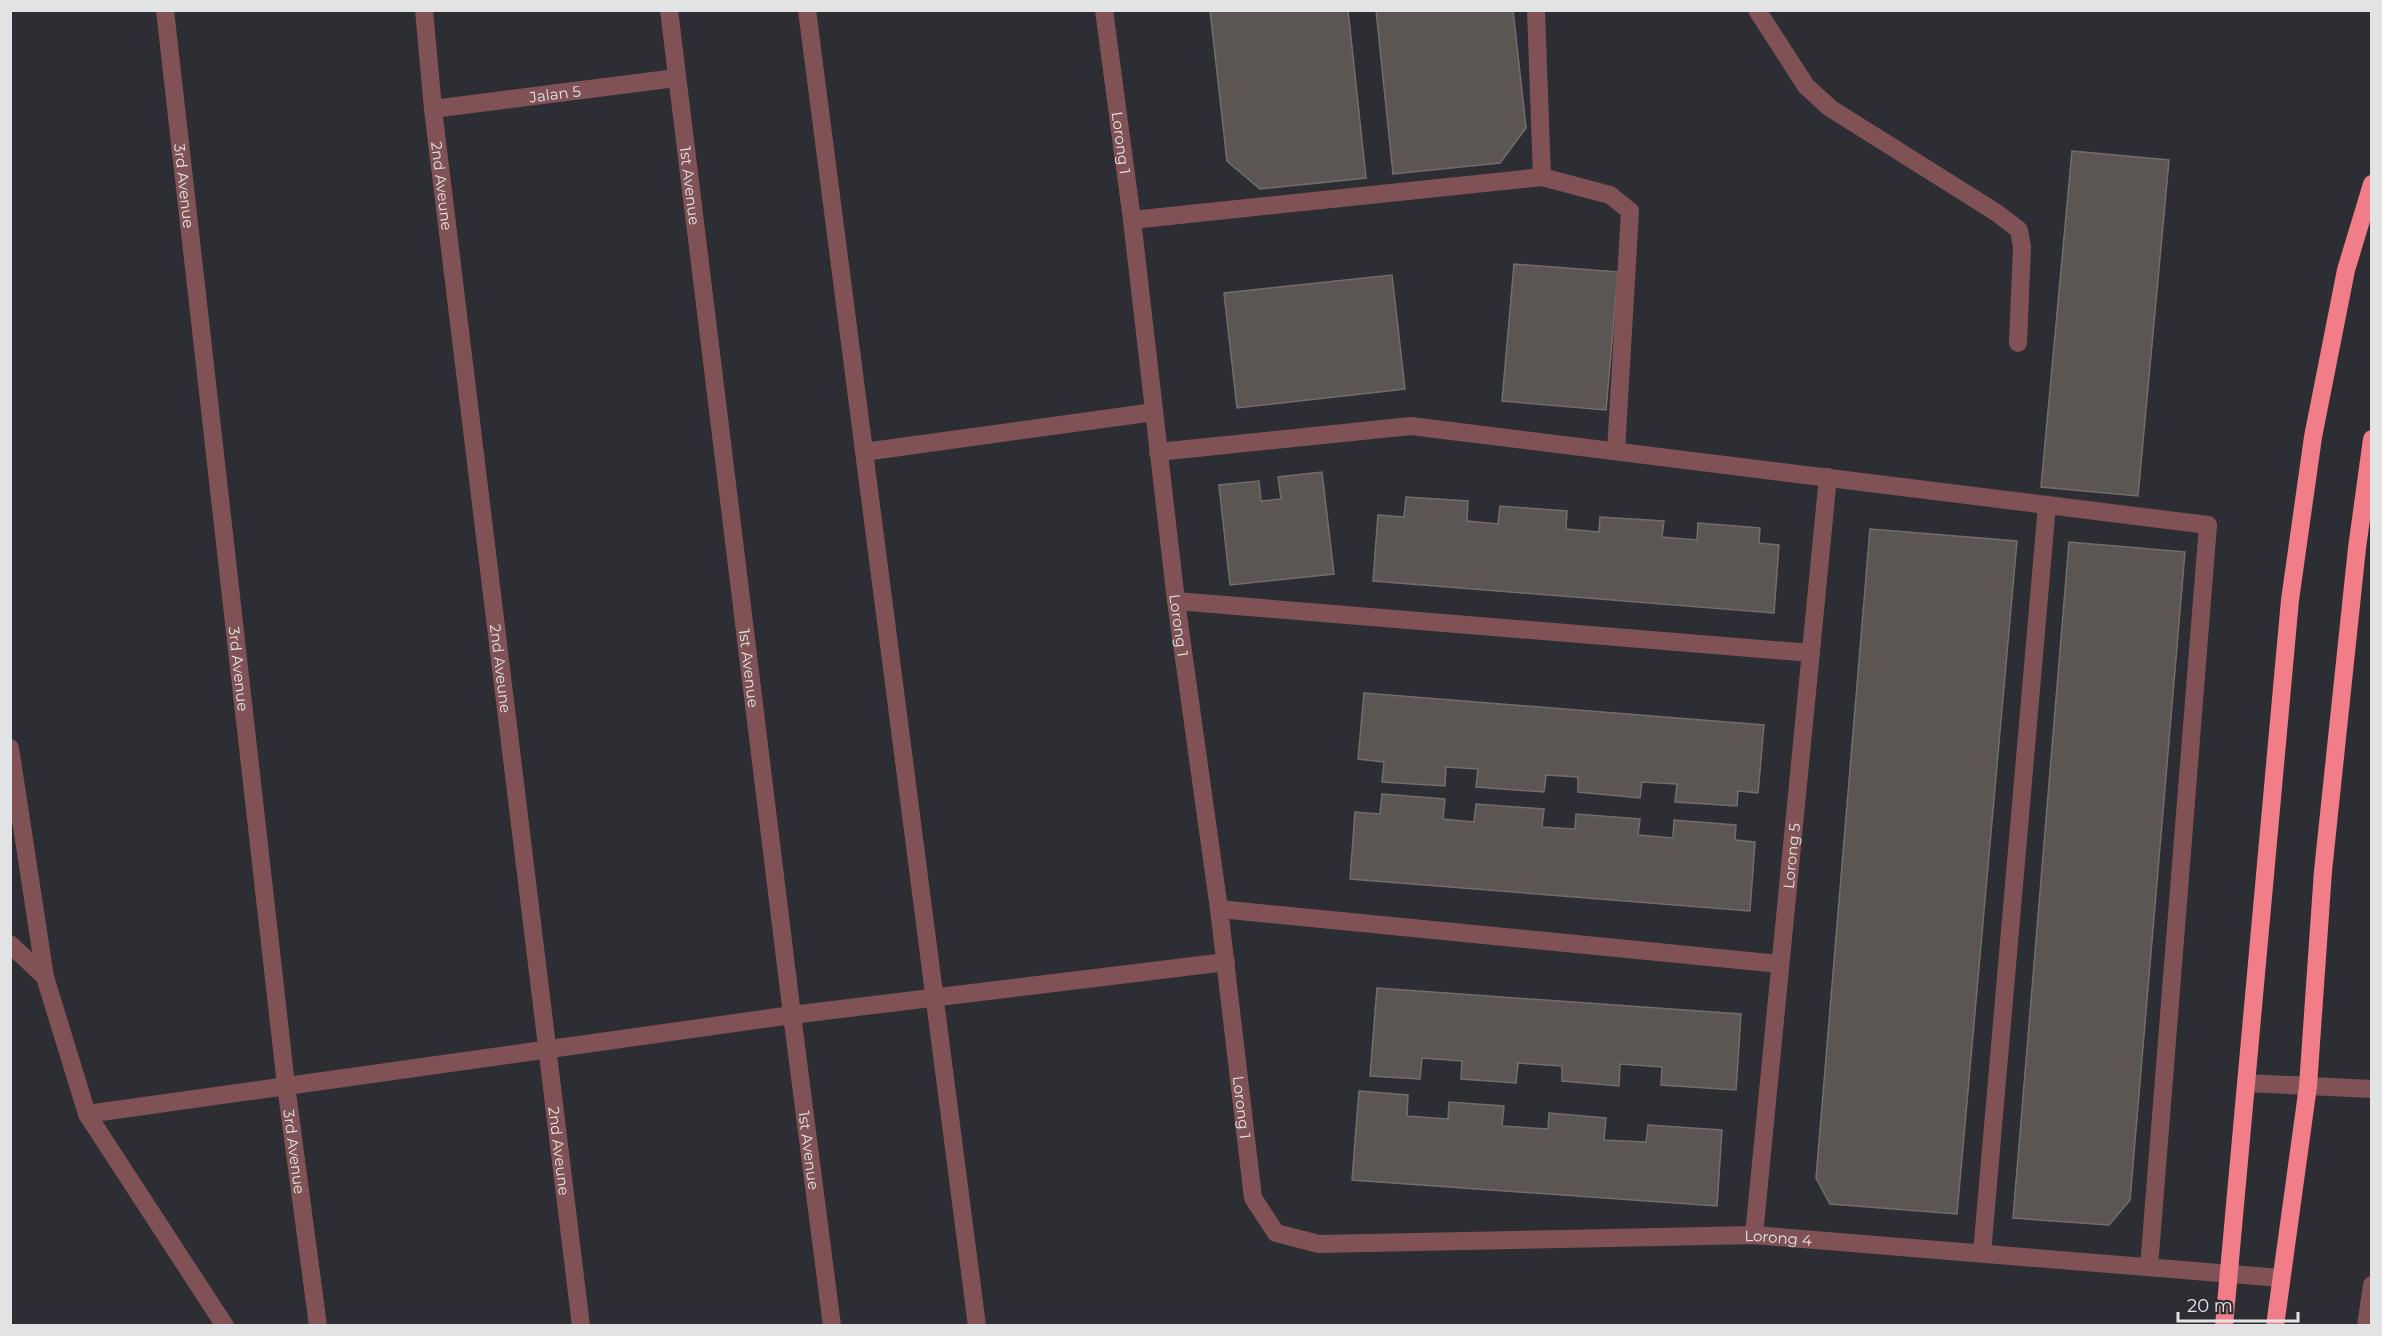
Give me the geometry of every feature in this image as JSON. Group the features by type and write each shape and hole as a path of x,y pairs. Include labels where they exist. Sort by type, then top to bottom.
{"highway":[{"path":"2224,1326 2290,600 2313,437 2337,315 2346,270 2372,184"},
{"path":"2275,1326 2308,1086 2323,871 2357,548 2372,439"}],"street":[{"name":"3rd Avenue","path":"165,10 286,1085 318,1326"},
{"name":"2nd Aveune","path":"424,10 434,110 581,1326"},
{"name":"1st Avenue","path":"669,10 832,1326"},
{"path":"807,10 977,1326"},
{"name":"Lorong 1","path":"1104,10 1132,220 1176,601 1226,962 1253,1198 1276,1233"},
{"path":"1536,10 1542,177"},
{"path":"1757,10 1806,86 1830,108 1997,213 2019,230 2022,247 2018,343"},
{"name":"Jalan 5","path":"434,110 676,78"},
{"path":"1132,220 1542,177 1610,195 1630,211 1616,451"},
{"path":"864,452 1154,412"},
{"path":"1158,452 1411,426 2208,525 2149,1267"},
{"name":"Lorong 5","path":"1754,1235 1828,477"},
{"path":"1982,1253 2047,505"},
{"path":"1176,601 1811,653"},
{"path":"10,748 45,977 87,1114 225,1326"},
{"path":"1219,909 1780,964"},
{"path":"10,944 45,977"},
{"path":"87,1114 792,1015 1226,962"},
{"path":"2247,1083 2372,1089"},
{"name":"Lorong 4","path":"1276,1233 1319,1244 1754,1235 2281,1278"},
{"path":"2366,1326 2372,1285"}],"building":[{"path":"1210,10 1348,10 1366,178 1260,189 1227,161"},
{"path":"1376,10 1513,10 1526,128 1500,163 1393,174"},
{"path":"2072,151 2169,160 2138,496 2041,487"},
{"path":"1514,264 1618,272 1606,410 1502,401"},
{"path":"1392,275 1405,389 1237,408 1224,293"},
{"path":"1322,472 1334,574 1230,585 1219,485 1259,481 1261,501 1281,499 1278,477"},
{"path":"1406,497 1468,501 1467,521 1498,524 1500,506 1567,511 1566,529 1599,532 1600,517 1664,521 1662,537 1697,540 1698,523 1760,528 1759,543 1779,545 1774,613 1373,581 1378,515 1404,517"},
{"path":"1870,529 2017,541 1957,1214 1830,1204 1816,1178"},
{"path":"2069,542 2185,552 2130,1200 2109,1225 2013,1218"},
{"path":"1364,693 1764,725 1758,793 1738,791 1737,806 1675,802 1677,784 1642,782 1640,798 1578,792 1578,777 1546,775 1544,792 1476,787 1478,769 1446,767 1445,786 1382,782 1384,762 1358,759"},
{"path":"1382,794 1445,799 1443,819 1474,822 1476,804 1544,809 1542,827 1575,829 1576,814 1640,819 1638,835 1673,838 1674,820 1736,825 1735,840 1755,842 1750,911 1350,879 1355,812 1380,814"},
{"path":"1377,988 1741,1014 1736,1090 1661,1085 1662,1067 1620,1064 1619,1086 1562,1081 1562,1066 1518,1063 1516,1083 1461,1079 1462,1061 1422,1058 1420,1079 1370,1076"},
{"path":"1359,1091 1408,1095 1407,1116 1448,1119 1449,1102 1504,1106 1502,1126 1548,1129 1549,1113 1606,1118 1604,1140 1646,1142 1648,1125 1722,1130 1717,1206 1352,1180"}]}
